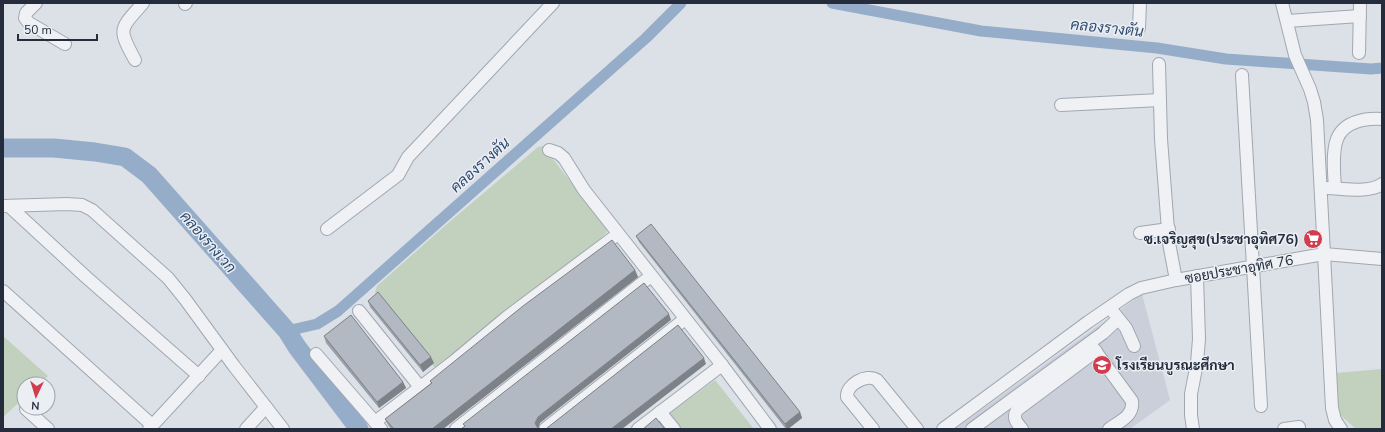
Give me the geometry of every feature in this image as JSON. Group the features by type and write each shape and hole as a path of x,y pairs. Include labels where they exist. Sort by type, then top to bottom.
{"street":[{"path":"36,3 26,14 25,18 29,23 65,44"},
{"path":"135,60 126,43 123,30 126,23 143,3"},
{"path":"327,229 398,174 408,157 553,3"},
{"path":"1139,28 1140,3"},
{"path":"1282,3 1295,55 1305,76 1314,102 1317,120 1332,408 1335,420 1341,429"},
{"path":"1359,53 1360,3"},
{"path":"1287,21 1360,16"},
{"path":"1159,64 1161,139 1168,229 1170,252 1176,280"},
{"path":"1242,75 1261,406"},
{"path":"1061,105 1160,100"},
{"path":"1335,188 1335,156 1337,138 1344,129 1355,122 1370,118 1382,119"},
{"path":"549,150 558,153 564,158 584,190 722,365 770,429"},
{"path":"1321,188 1375,188 1382,184"},
{"path":"6,206 82,205 92,210 168,278 283,429"},
{"path":"6,206 199,376"},
{"path":"1140,233 1168,229"},
{"path":"316,354 378,426 420,387 453,362 507,317 618,234"},
{"name":"ซอยประชาอุทิศ 76","path":"943,429 1129,294 1141,288 1197,276 1324,254 1382,259"},
{"path":"456,429 651,276"},
{"path":"1193,429 1191,394 1197,364 1199,339 1197,276"},
{"path":"3,291 150,427 222,350"},
{"path":"1110,308 1126,328 1134,346"},
{"path":"359,311 420,387"},
{"path":"545,429 685,319"},
{"path":"1022,429 1015,418 1017,410 1093,347 1102,333 1118,319"},
{"path":"972,429 1093,347"},
{"path":"1093,347 1132,401 1132,409 1130,414 1109,429"},
{"path":"638,429 722,365"},
{"path":"873,429 847,397 849,388 855,383 868,377 877,380 917,429"},
{"path":"246,429 266,407"},
{"path":"660,412 674,429"},
{"path":"34,416 48,429"},
{"path":"1284,429 1299,427"}],"shaded area":[{"name":"โรงเรียนบูรณะศึกษา","path":"1142,294 1170,400 1130,429 955,429"}],"green space":[{"path":"543,146 608,231 593,246 441,369 434,367 375,292 377,286 538,147"},
{"path":"3,336 48,376 16,376 16,405 3,417"},
{"path":"1382,369 1382,429 1356,429 1338,413 1336,373"},
{"path":"715,380 754,429 682,429 670,413"}],"building":[{"path":"651,224 800,412 785,424 636,236"},
{"path":"612,240 635,270 432,429 394,429 385,419 432,383 430,381 523,306"},
{"path":"644,283 669,314 538,417 535,423 537,427 541,429 461,429 465,426 463,424"},
{"path":"378,292 431,357 420,365 368,301"},
{"path":"351,315 403,382 377,402 324,336"},
{"path":"678,325 704,358 611,429 546,429 547,428"},
{"path":"656,418 665,429 643,429"}],"waterway":[{"name":"คลองรางตัน","path":"287,331 317,324 338,311 646,38 681,3"},
{"name":"คลองรางตัน","path":"832,3 981,31 1157,48 1226,59 1371,69 1382,68"},
{"name":"คลองรางเวก","path":"3,148 54,148 125,157 149,175 287,331 297,347 359,429"}],"place":[{"name":"ซ.เจริญสุข(ประชาอุทิศ76)","path":"1313,239"},
{"name":"โรงเรียนบูรณะศึกษา","path":"1102,365"}]}
